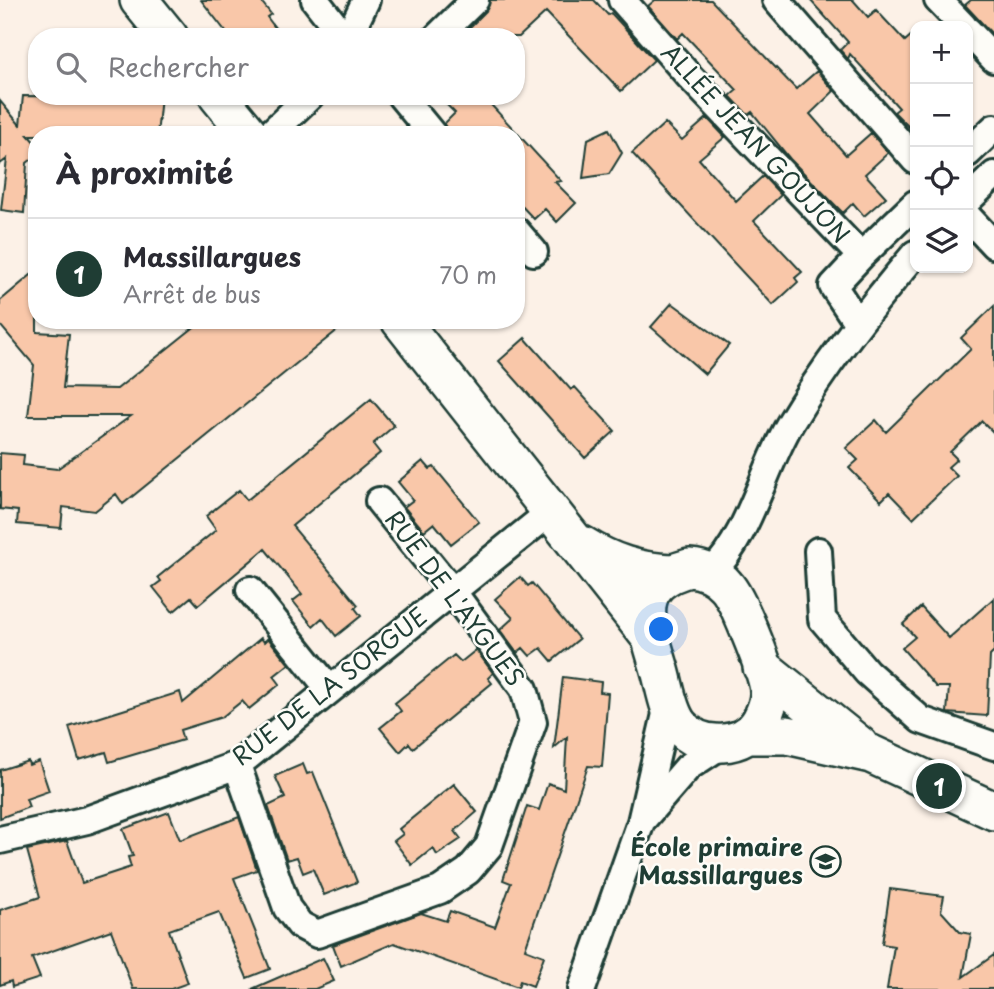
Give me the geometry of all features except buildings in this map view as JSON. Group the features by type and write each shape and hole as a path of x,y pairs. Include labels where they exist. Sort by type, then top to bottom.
{"street":[{"path":"139,0 162,28"},
{"path":"315,0 337,28"},
{"path":"356,28 356,21 366,0"},
{"path":"446,28 475,0"},
{"name":"ALLÉE JEAN GOUJON","path":"621,0 689,76 861,256 833,286 857,322"},
{"path":"776,0 910,154"},
{"path":"939,0 958,21"},
{"path":"973,36 994,59"},
{"path":"225,105 243,126"},
{"path":"278,126 301,105"},
{"path":"408,105 426,126"},
{"path":"973,148 994,128"},
{"path":"973,195 994,174"},
{"path":"861,256 910,209"},
{"path":"973,222 994,245"},
{"path":"525,242 534,252"},
{"path":"711,573 729,554 790,424 857,322 910,260"},
{"path":"407,329 553,510 650,637"},
{"name":"RUE DE L'AYGUES","path":"237,765 287,908 300,925 317,934 440,890 468,871 489,846 533,722 524,689 452,591 379,501"},
{"name":"RUE DE LA SORGUE","path":"0,840 86,820 237,765 553,510"},
{"path":"578,543 623,566 672,573"},
{"path":"818,551 822,619 867,672 921,720 994,746"},
{"path":"640,822 688,767 735,739 760,722 768,705 768,685 762,667 727,587 711,573 689,568 672,573 656,584 648,598 645,613 668,701 679,724 693,737 708,743 735,739 787,735 871,754 992,804"},
{"path":"250,590 330,690"},
{"path":"762,667 871,754"},
{"path":"582,989 640,822 668,701"}],"place":[{"name":"Massillargues","path":"939,786"},
{"name":"École primaire Massillargues","path":"826,862"}]}
